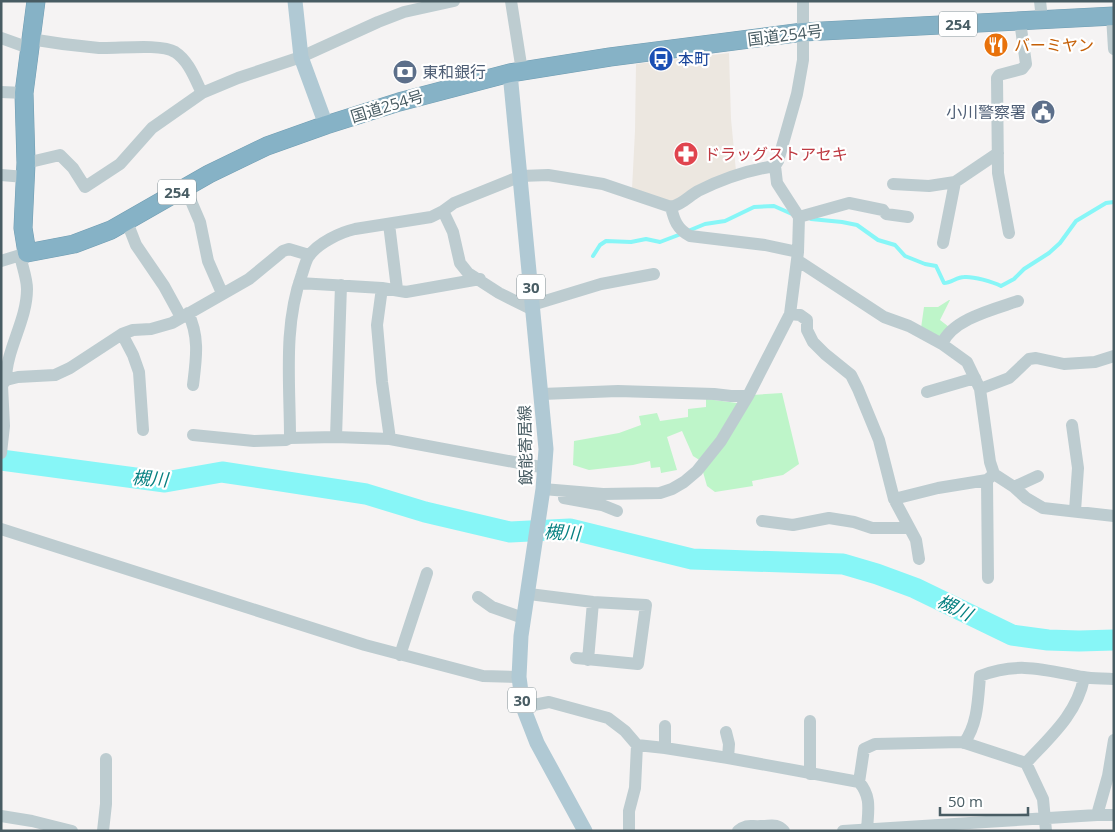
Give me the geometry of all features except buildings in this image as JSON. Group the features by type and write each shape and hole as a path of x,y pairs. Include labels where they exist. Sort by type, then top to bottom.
{"highway":[{"path":"11,255 24,228 24,93 36,1"},
{"name":"国道254号","path":"11,255 74,244 103,234 186,187 266,146 400,102 516,72 610,57 803,32 1113,16"}],"main road":[{"path":"295,1 301,57 326,125"},
{"name":"飯能寄居線","path":"516,72 521,176 542,394 548,494 523,618 519,676 523,707 537,743 585,831"}],"street":[{"path":"1,175 25,170 60,155 73,168 85,187 120,164 152,128 202,93 238,78 301,57 404,12 454,1"},
{"path":"510,1 516,72"},
{"path":"548,494 631,494 660,492 672,489 697,471 736,418 748,396 790,314 798,256 799,217 777,184 775,166 778,162 796,94 803,60 803,1"},
{"path":"1040,1 1042,19"},
{"path":"1113,16 1114,49"},
{"path":"1009,233 998,173 997,78 999,75 1022,69 1026,64 1020,21"},
{"path":"1,38 30,43 99,48 162,48 174,52 184,60 202,93"},
{"path":"1,92 24,93"},
{"path":"893,184 929,186 955,182 998,153"},
{"path":"290,438 289,332 299,283 309,255 330,238 343,232 372,225 431,217 454,203 521,176 548,175 603,184 672,207 696,192 720,181 754,169 775,166"},
{"path":"944,243 955,182"},
{"path":"186,187 200,222 208,262 222,293"},
{"path":"799,217 849,203 883,210 886,214 908,217"},
{"path":"672,207 674,219 681,231 690,236 765,245 798,256 884,317 909,326 942,344 967,362 978,383 990,462 988,578"},
{"path":"443,211 452,232 460,263 468,273 499,293 533,308 601,284 654,274"},
{"path":"126,222 136,245 184,315 193,323 197,341 193,386"},
{"path":"389,224 397,289"},
{"path":"3,383 18,377 56,374 70,368 122,334 133,330 151,329 172,323 249,279 283,251 289,249 309,255"},
{"path":"1,453 4,426 3,383 6,367 21,322 28,286 11,255"},
{"path":"299,283 397,289 406,292 480,279"},
{"path":"336,437 341,285"},
{"path":"382,288 377,325 390,440"},
{"path":"942,344 945,336 972,317 1018,301"},
{"path":"790,314 800,315 807,320 807,330 813,342 851,375 879,440 894,498 908,528 916,540 919,559"},
{"path":"122,334 139,372 142,430"},
{"path":"926,392 1009,378 1029,359 1036,358 1064,364 1095,362 1114,356"},
{"path":"542,394 618,390 748,396"},
{"path":"1072,425 1078,468 1075,511"},
{"path":"193,435 254,441 336,437 390,440 546,468"},
{"path":"1014,488 1038,476"},
{"path":"894,498 990,477 1014,488 1043,508 1114,516"},
{"path":"548,494 602,505 617,511"},
{"path":"762,521 793,525 828,518 854,522 872,528 908,528"},
{"path":"1,529 365,645 483,676 519,676"},
{"path":"400,654 427,573"},
{"path":"528,594 593,602 646,605 638,664 582,659 593,602"},
{"path":"478,597 492,607 523,618"},
{"path":"964,743 970,735 976,714 980,676 997,669 1027,667 1084,678 1114,679"},
{"path":"1026,763 1067,719 1076,705 1084,678"},
{"path":"523,707 549,702 608,718 625,731 637,745 635,788 629,811 629,831"},
{"path":"810,721 810,774"},
{"path":"665,726 665,748"},
{"path":"726,732 729,744 728,758"},
{"path":"1097,815 1108,776 1114,740"},
{"path":"859,782 864,749 875,744 964,743 1026,763 1043,799 1046,825"},
{"path":"637,745 728,758 859,782 866,791 868,801 867,830"},
{"path":"103,831 106,804 106,759"},
{"path":"843,831 1046,825 1097,815 1114,815"},
{"path":"1,816 32,821 72,831"},
{"path":"738,831 750,825 761,829 774,824 784,831"}],"shaded area":[{"path":"729,53 731,119 736,171 679,200 670,202 632,189 636,64"}],"green space":[{"path":"949,300 940,320 949,327 939,338 921,328 924,307 938,307"},
{"path":"782,393 799,464 783,475 752,481 753,486 715,492 707,486 703,472 752,395"},
{"path":"706,399 737,403 737,409 701,461 693,456 682,431 667,437 677,470 661,473 660,467 651,468 650,461 589,470 573,465 574,441 619,433 641,425 639,416 657,413 660,421 688,417 688,409 706,407"}],"waterway":[{"path":"811,219 857,225 878,240 895,245 905,256 936,266 944,283 961,277 968,277 1001,286 1014,279 1024,269 1049,253 1060,243 1076,221 1106,203 1114,202"},
{"path":"688,231 705,224 725,221 754,207 774,206 792,214"},
{"path":"593,256 600,245 606,241 631,242 646,239 660,242 681,234"},
{"name":"槻川","path":"1,460 165,482 222,472 366,494 425,512 510,532 570,529 692,559 843,564 915,588 1012,635 1048,640 1114,640"}],"place":[{"name":"バーミヤン","path":"996,45"},
{"name":"本町","path":"661,59"},
{"name":"東和銀行","path":"405,72"},
{"name":"小川警察署","path":"1043,112"},
{"name":"ドラッグストアセキ","path":"686,154"}]}
